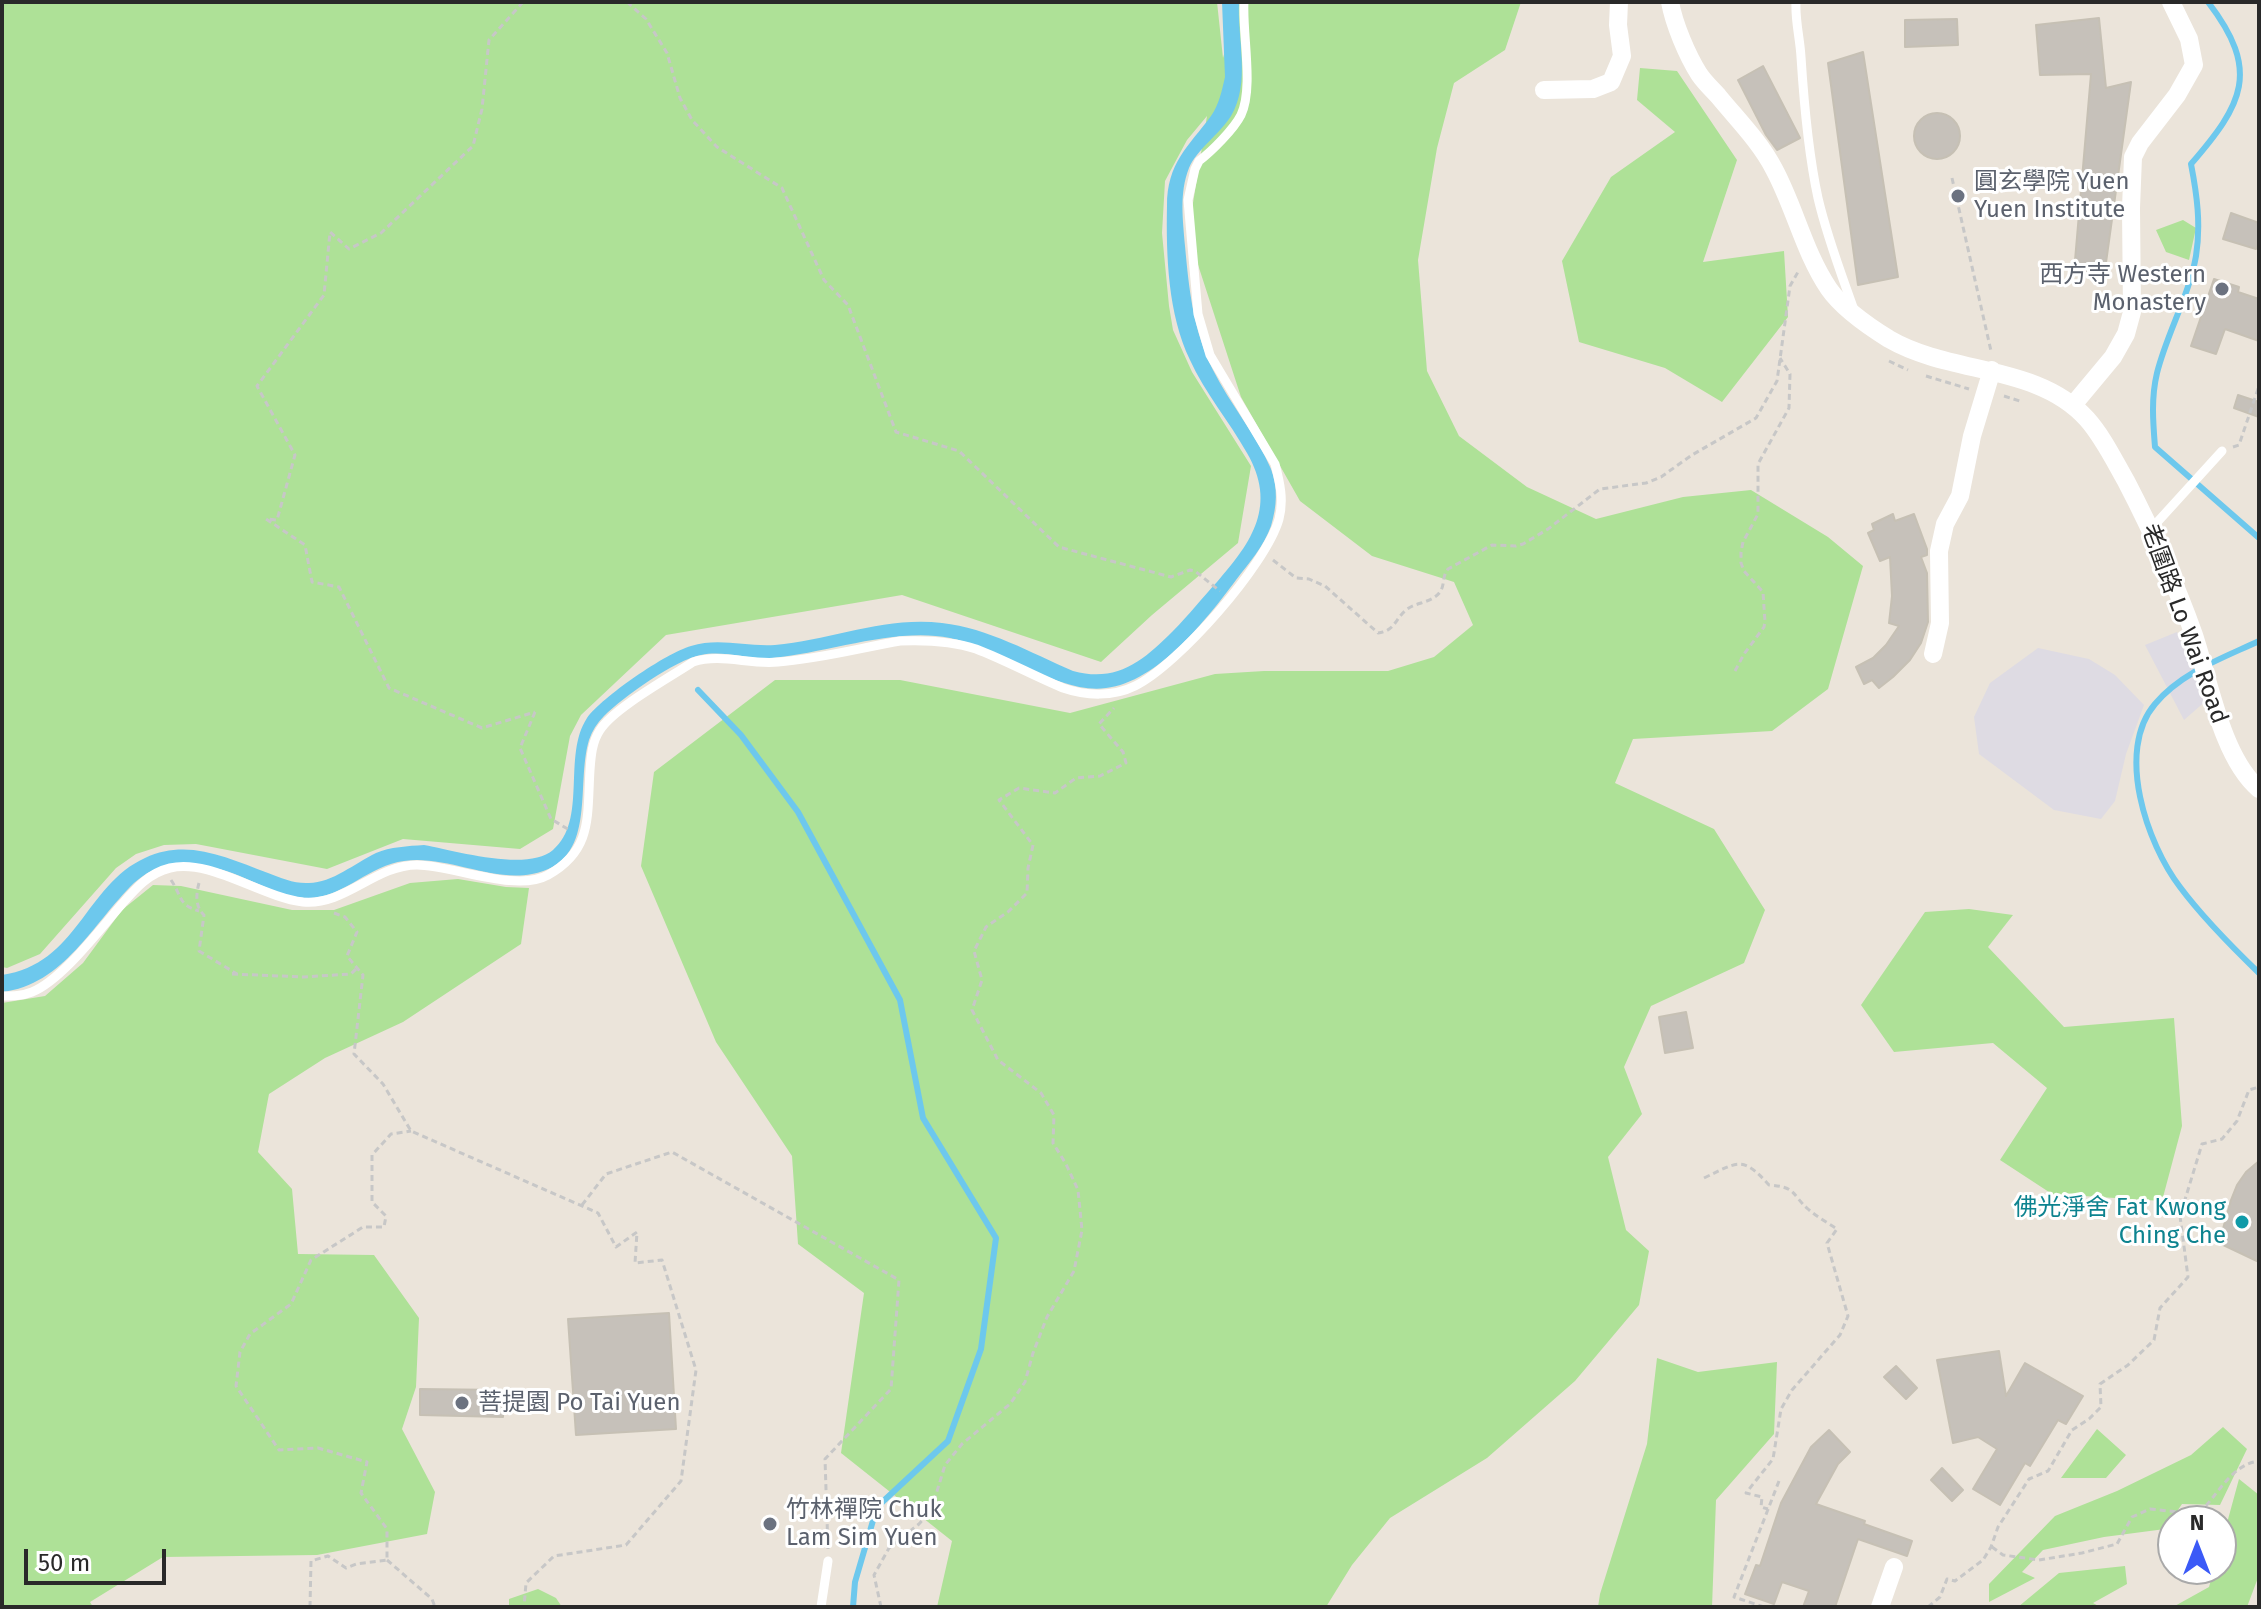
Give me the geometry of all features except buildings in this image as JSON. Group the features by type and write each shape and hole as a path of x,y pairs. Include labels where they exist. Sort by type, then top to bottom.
{"street":[{"path":"1544,90 1593,89 1611,82 1622,56 1619,2"},
{"name":"老圍路 Lo Wai Road","path":"1670,2 1673,19 1699,74 1745,127 1773,166 1812,261 1831,292 1857,317 1891,340 1960,366 1992,364 2057,393 2089,421 2109,450 2151,529 2194,638 2217,712 2239,764 2259,789"},
{"path":"2073,405 2113,357 2126,334 2132,312 2133,157 2177,95 2194,65 2189,39 2171,2"},
{"path":"1933,654 1940,623 1939,551 1945,524 1960,496 1972,436 1992,364"},
{"path":"1880,1607 1894,1567"}],"lane":[{"path":"2,996 19,996 45,985 71,961 142,882 168,868 198,867 284,899 306,902 339,895 390,869 403,866 429,866 509,881 536,880 546,876 578,850 583,839 592,749 598,733 613,715 702,659 779,662 900,641 935,641 975,649 1078,693 1116,693 1136,686 1184,648 1209,623 1264,552 1278,523 1281,507 1280,480 1275,464 1210,355 1198,314 1188,213 1190,188 1199,161 1240,117 1244,106 1244,2"},
{"path":"1796,2 1795,16 1817,196 1836,262 1857,317"},
{"path":"2151,529 2222,451"},
{"path":"821,1607 828,1561"}],"path":[{"path":"523,2 489,40 482,109 473,146 381,233 349,249 330,232 324,295 257,386 295,455 277,520 266,519 305,545 312,582 339,587 389,688 482,728 535,712 520,748 551,819 583,839"},
{"path":"627,2 646,19 667,53 680,98 692,120 717,147 782,188 824,280 848,305 896,432 959,451 1059,547 1171,577 1195,571 1229,598"},
{"path":"1952,178 1992,364"},
{"path":"1264,552 1296,578 1309,579 1325,586 1378,633 1391,630 1407,609 1439,595 1448,569 1492,545 1523,544 1600,489 1646,483 1661,477 1756,418 1777,381 1790,286 1800,270"},
{"path":"1735,671 1765,622 1763,592 1744,571 1741,552 1758,514 1758,464 1789,408 1790,374 1780,358"},
{"path":"2222,451 2239,445 2259,386"},
{"path":"881,1607 874,1575 889,1548 931,1511 945,1465 962,1444 1010,1404 1025,1382 1047,1317 1074,1271 1082,1230 1078,1190 1053,1143 1054,1115 1041,1093 998,1060 972,1010 982,980 974,951 986,927 1027,893 1033,845 999,800 1019,788 1055,793 1076,778 1100,776 1126,763 1123,752 1099,724 1136,686"},
{"path":"167,876 182,902 204,915 199,951 235,974 351,974 358,967"},
{"path":"199,911 196,892 200,878"},
{"path":"327,908 345,917 357,932 347,956 363,975 354,1054 383,1084 411,1131"},
{"path":"1928,1607 1940,1597 1947,1579 1955,1581 1983,1560 1998,1527 2029,1479 2048,1471 2072,1430 2101,1407 2100,1384 2128,1365 2154,1340 2160,1308 2188,1277 2180,1216 2202,1144 2222,1139 2237,1121 2249,1090 2259,1087"},
{"path":"387,1560 387,1529 361,1493 367,1462 318,1448 279,1450 236,1386 240,1352 250,1334 291,1304 311,1260 363,1227 384,1227 386,1216 372,1202 372,1155 391,1134 411,1131 598,1213 616,1247 637,1232 635,1263 662,1260 696,1370 681,1481 626,1545 554,1556 526,1583 524,1607"},
{"path":"582,1206 606,1174 672,1152 899,1280 891,1389 825,1459 828,1561"},
{"path":"1704,1178 1733,1164 1745,1164 1769,1185 1784,1186 1798,1196 1806,1208 1837,1229 1827,1243 1848,1316 1840,1335 1792,1390 1781,1409 1773,1459 1746,1493 1762,1497 1761,1507 1768,1509"},
{"path":"1991,1547 2003,1555 2039,1560 2117,1544 2132,1517 2150,1509 2198,1514 2229,1478 2251,1462 2259,1461"},
{"path":"1764,1607 1734,1597 1779,1481"},
{"path":"310,1607 311,1561 328,1556 346,1568 387,1560 432,1599 435,1607"}],"shaded area":[{"path":"2177,632 2207,700 2184,720 2145,645"},
{"path":"2038,648 2089,659 2115,675 2144,705 2126,754 2115,801 2101,819 2054,810 1979,754 1974,717 1990,683"}],"green space":[{"path":"2,2 1217,2 1223,58 1239,2 1521,2 1505,50 1454,83 1437,148 1418,260 1427,371 1459,436 1527,487 1596,519 1683,497 1751,490 1828,537 1863,566 1828,689 1772,731 1633,739 1615,783 1714,829 1765,910 1744,963 1651,1006 1624,1067 1642,1114 1608,1157 1626,1230 1649,1251 1639,1305 1575,1381 1487,1458 1390,1518 1352,1565 1326,1607 937,1607 952,1541 841,1453 864,1293 798,1244 792,1156 716,1042 641,866 654,772 775,680 900,680 1070,713 1215,674 1388,671 1434,657 1473,625 1454,582 1372,556 1300,501 1241,397 1188,234 1207,116 1187,140 1165,181 1162,233 1173,330 1192,372 1251,466 1238,543 1101,662 902,595 666,635 581,715 570,736 553,829 520,849 403,839 327,869 196,844 164,845 136,854 116,868 40,954 7,968 2,967"},
{"path":"1640,68 1677,71 1737,160 1703,262 1784,251 1788,317 1722,402 1665,368 1579,342 1562,261 1611,177 1675,132 1637,100"},
{"path":"2183,220 2196,228 2189,260 2166,252 2156,230"},
{"path":"458,879 529,888 521,944 403,1022 325,1058 269,1094 258,1152 292,1189 298,1254 374,1255 419,1318 416,1387 402,1429 435,1492 427,1534 317,1555 163,1557 90,1602 93,1607 2,1607 2,1003 45,996 83,963 122,910 153,885 181,886 292,910 334,910 410,883"},
{"path":"1969,909 2013,915 1988,947 2064,1027 2174,1018 2182,1126 2162,1201 2052,1194 2000,1160 2047,1088 1993,1043 1894,1052 1861,1005 1925,912"},
{"path":"1657,1358 1698,1372 1777,1362 1774,1434 1716,1500 1712,1607 1598,1607 1647,1444"},
{"path":"2223,1427 2247,1449 2220,1505 2157,1505 2157,1530 2043,1550 2022,1572 2035,1578 1989,1602 1989,1584 2055,1516 2117,1491 2191,1455"},
{"path":"2097,1429 2126,1455 2106,1478 2061,1478"},
{"path":"2239,1479 2259,1495 2259,1575 2247,1607 2173,1607 2210,1585 2237,1585 2237,1505 2232,1505"},
{"path":"2125,1566 2127,1584 2093,1603 2100,1607 2018,1607 2059,1573"},
{"path":"538,1589 556,1598 562,1607 509,1607 509,1599"}],"water":[{"path":"1222,2 1239,2 1242,75 1237,103 1231,116 1197,154 1186,177 1182,207 1187,262 1193,309 1206,355 1271,469 1276,490 1275,504 1271,526 1256,554 1196,630 1162,661 1125,683 1106,688 1088,688 1050,678 969,643 929,635 884,638 772,658 719,654 690,658 650,680 597,724 585,758 576,838 567,854 553,867 532,874 516,875 420,860 404,861 380,868 335,892 311,898 286,895 215,868 164,867 134,883 60,965 24,987 2,992 2,975 28,968 48,956 125,870 161,852 207,852 283,879 304,883 326,880 376,853 405,846 424,845 510,860 542,856 553,850 570,822 576,750 587,718 635,677 666,657 701,643 775,645 879,626 921,622 976,630 1073,671 1089,674 1116,672 1151,652 1185,619 1230,567 1250,537 1260,506 1256,472 1203,384 1183,342 1173,304 1168,265 1167,206 1171,178 1180,156 1214,112 1225,77"}],"waterway":[{"path":"2208,2 2225,26 2235,48 2240,68 2239,86 2223,123 2191,164 2198,210 2196,256 2155,382 2155,447 2259,538"},
{"path":"2259,641 2190,674 2166,693 2143,724 2137,746 2140,797 2147,823 2168,869 2208,921 2259,973"},
{"path":"698,690 741,735 798,812 900,1000 923,1118 996,1238 981,1349 948,1441 877,1507 855,1582 853,1607"}],"place":[{"name":"圓玄學院 Yuen Yuen Institute","path":"1958,196"},
{"name":"西方寺 Western Monastery","path":"2222,289"},
{"name":"佛光淨舍 Fat Kwong Ching Che","path":"2242,1222"},
{"name":"菩提園 Po Tai Yuen","path":"462,1403"},
{"name":"竹林禪院 Chuk Lam Sim Yuen","path":"770,1524"}]}
